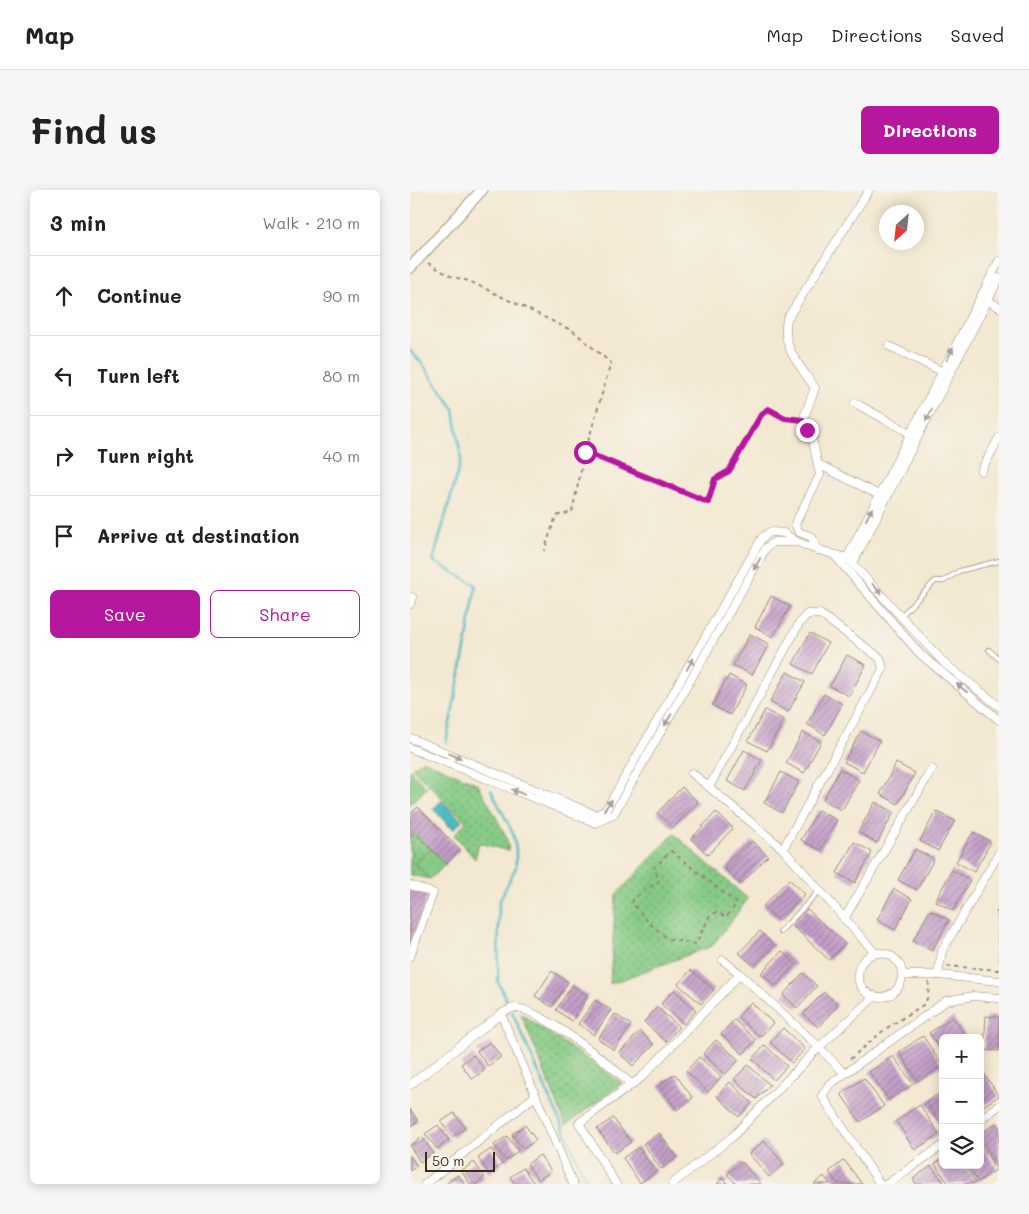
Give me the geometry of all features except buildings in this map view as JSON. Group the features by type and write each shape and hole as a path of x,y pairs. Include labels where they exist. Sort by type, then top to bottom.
{"street":[{"path":"410,268 482,190"},
{"path":"817,550 812,537 799,532 795,524 820,475 803,420 815,388 787,345 784,333 787,319 869,190"},
{"path":"850,560 879,494 999,261"},
{"path":"850,560 999,278"},
{"path":"987,300 999,307"},
{"path":"889,346 942,371"},
{"path":"855,403 910,433"},
{"path":"981,471 999,438"},
{"path":"818,464 879,494"},
{"path":"410,738 596,815 606,810 762,538 770,532 784,532 794,542"},
{"path":"410,748 596,823 613,815 766,548 774,542 794,542 850,560 945,664 999,706"},
{"path":"835,556 920,654 999,720"},
{"path":"709,787 799,624 807,614 820,614 880,658 883,669 783,849"},
{"path":"844,919 932,769"},
{"path":"692,773 783,849 875,953"},
{"path":"938,975 942,951 999,853"},
{"path":"410,885 433,893 410,956"},
{"path":"875,953 885,953 894,957 900,965 903,975 900,984 894,992 885,996 875,996 866,992 860,984 858,974 860,965 866,957 875,953"},
{"path":"723,960 842,1070"},
{"path":"616,1184 579,1123 642,1077 740,974"},
{"path":"903,975 938,975 999,981"},
{"path":"672,1184 732,1137 819,1047 875,996"},
{"path":"880,1184 822,1096 829,1085 842,1070 946,1001 973,996 999,998"},
{"path":"410,1085 501,1014 513,1008 532,1012 610,1064 632,1084"},
{"path":"501,1014 569,1182"},
{"path":"425,1184 535,1096"},
{"path":"984,1116 999,1106"},
{"path":"887,1184 939,1148"}],"lane":[{"path":"901,616 935,581 944,581 959,571 999,561"},
{"path":"989,650 999,658"},
{"path":"780,932 819,891"}],"path":[{"path":"420,258 450,276 469,281 573,331 611,363 585,452 572,512 556,516 544,550"},
{"path":"585,452 708,502 715,479 729,471 761,415 768,409 785,418 803,420"},
{"path":"671,851 737,903 726,917 717,912 710,915 698,943 695,945 668,939 648,922 632,903 634,898 659,881 654,868 671,851"},
{"path":"940,965 999,970"},
{"path":"842,1070 884,1030 923,1005 928,997 929,975"}],"green space":[{"path":"423,760 478,784 506,836 509,851 479,843 475,859 454,835 466,822 412,768"},
{"path":"410,770 427,788 410,804"},
{"path":"415,833 431,849 416,864 430,879 410,875 410,837"},
{"path":"674,834 748,899 712,946 610,984 616,895"},
{"path":"431,849 446,864 430,879 415,864"},
{"path":"997,914 999,914 999,964 995,963"},
{"path":"521,1014 622,1083 566,1125"}],"water":[{"path":"442,800 462,821 453,830 433,809"}],"waterway":[{"path":"410,351 421,362 454,409 461,460 433,561 476,585 446,743"},
{"path":"491,790 513,833 516,850 516,867 499,902 498,981 509,1007"},
{"path":"512,1012 588,1184"}],"route":[{"path":"585,452 708,502 715,479 729,471 761,415 768,409 785,418 803,420 807,430"}]}
